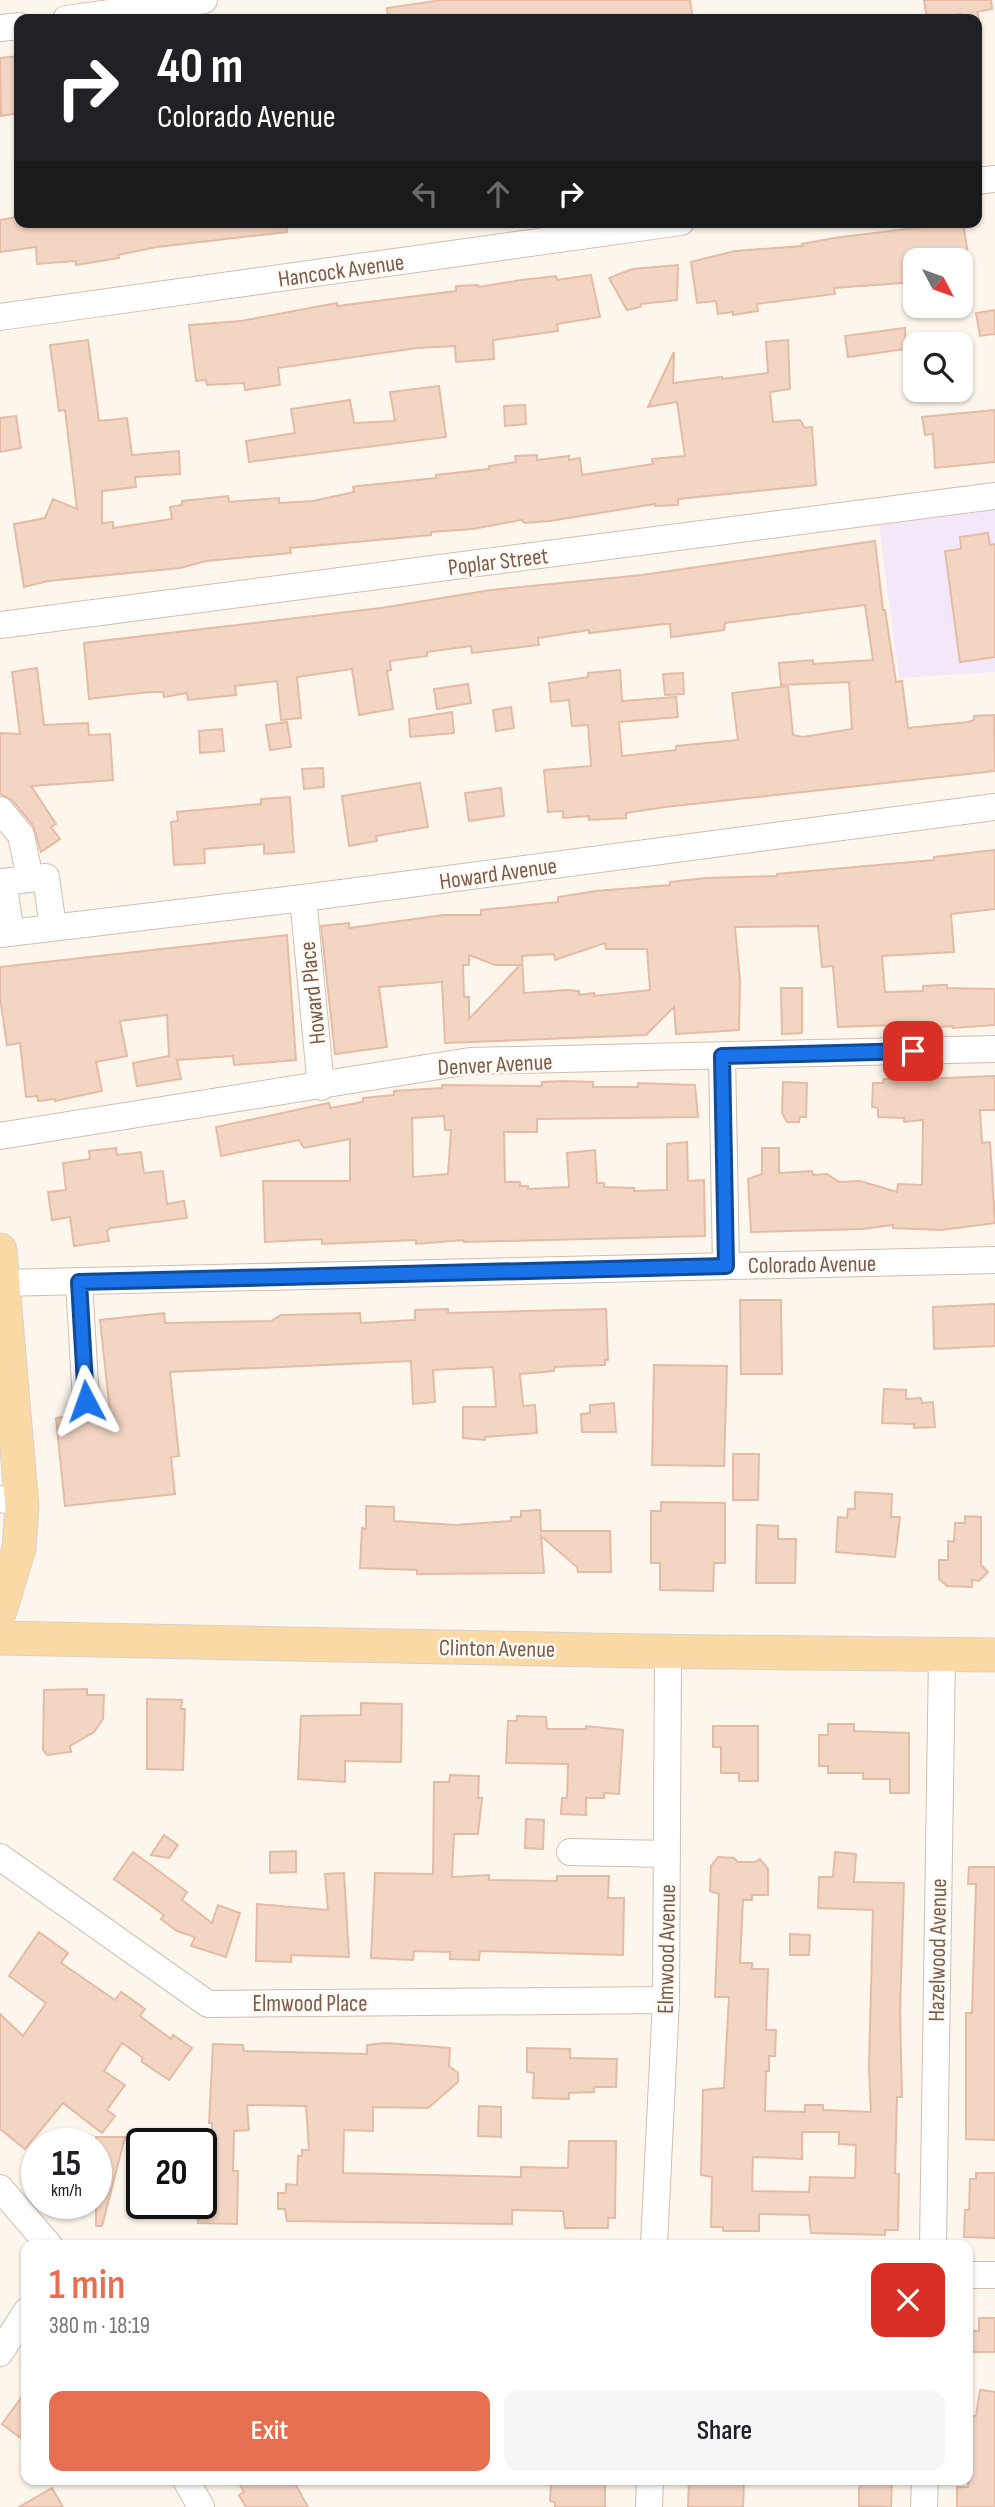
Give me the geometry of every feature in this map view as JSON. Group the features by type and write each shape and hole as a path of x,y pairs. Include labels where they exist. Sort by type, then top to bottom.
{"main road":[{"path":"0,1250 11,1500 19,1548 3,1598"},
{"name":"Clinton Avenue","path":"0,1638 668,1652 995,1655"}],"street":[{"path":"102,14 204,0"},
{"name":"Hancock Avenue","path":"0,317 638,228"},
{"name":"Poplar Street","path":"0,625 995,496"},
{"name":"Howard Avenue","path":"5,933 303,898 995,807"},
{"path":"0,810 21,835 30,879"},
{"path":"5,933 1,874 30,879 46,877 52,927"},
{"name":"Howard Place","path":"303,898 321,1087"},
{"name":"Denver Avenue","path":"0,1136 321,1087 470,1061 995,1049"},
{"path":"722,1056 726,1266"},
{"name":"Colorado Avenue","path":"2,1283 995,1261"},
{"path":"79,1282 86,1401"},
{"name":"Elmwood Avenue","path":"654,2240 666,2000 668,1652"},
{"name":"Hazelwood Avenue","path":"933,2240 942,1654"},
{"path":"570,1852 667,1854"},
{"name":"Elmwood Place","path":"0,1857 208,2004 666,2000"},
{"path":"0,2188 46,2240"},
{"path":"973,2275 995,2275"},
{"path":"0,2353 21,2320"},
{"path":"189,2485 201,2507"},
{"path":"649,2507 650,2485"},
{"path":"925,2485 925,2507"}],"shaded area":[{"path":"995,510 995,672 899,678 879,525"}],"building":[{"path":"442,0 690,0 692,14 388,14 387,8"},
{"path":"924,0 991,0 992,9 978,14 926,14"},
{"path":"14,57 14,114 1,116 0,58"},
{"path":"14,218 14,228 287,228 287,232 157,247 118,255 119,258 76,265 76,261 37,264 36,247 0,252 0,220"},
{"path":"915,228 964,228 967,248 903,248 903,283 834,288 835,294 757,304 758,311 733,315 733,312 718,314 716,301 697,303 691,262 735,251 803,246 802,244"},
{"path":"678,265 677,300 641,304 640,307 627,310 609,278 632,269"},
{"path":"591,275 600,317 557,324 558,331 493,340 494,359 456,362 455,346 417,348 278,368 280,385 245,390 244,383 207,385 206,380 196,381 189,325 241,321 337,303 337,306 456,291 456,286 479,287 556,276 557,280"},
{"path":"995,310 995,334 980,336 976,313"},
{"path":"905,328 903,349 848,357 845,336"},
{"path":"88,340 99,421 127,418 132,455 179,451 180,474 135,477 136,487 102,491 102,523 113,522 113,528 172,519 170,507 182,505 182,501 228,496 229,502 279,498 279,503 313,501 354,492 353,487 358,486 436,478 436,475 489,469 489,466 516,462 515,456 537,455 537,460 569,456 569,460 580,458 582,475 653,464 652,459 685,456 677,402 648,407 674,352 673,383 722,379 768,373 766,342 788,340 790,389 770,392 773,422 800,420 805,428 812,427 816,485 678,499 678,505 655,504 550,521 525,523 521,520 473,529 431,532 431,535 290,548 291,553 206,561 180,568 48,581 24,587 14,524 45,518 53,499 77,509 65,410 59,411 50,345"},
{"path":"439,386 446,437 249,462 246,441 295,433 291,409 350,400 354,423 395,421 390,392"},
{"path":"525,405 526,424 505,426 504,406"},
{"path":"995,410 995,462 935,468 933,434 925,435 922,417"},
{"path":"16,416 21,448 0,452 0,418"},
{"path":"988,533 990,545 995,544 995,657 960,662 945,551 961,549 960,537"},
{"path":"875,541 883,610 896,682 902,681 908,728 968,722 974,720 974,716 994,715 995,771 665,807 626,813 626,818 563,818 563,811 548,812 544,770 591,766 588,725 572,726 569,700 551,702 549,683 588,677 588,673 620,670 622,701 676,697 678,717 619,722 622,756 676,750 676,746 738,740 732,693 788,686 793,735 803,737 852,729 849,682 781,685 779,663 873,660 865,605 725,623 724,630 671,637 670,624 664,624 589,633 589,630 538,638 539,645 472,653 471,646 427,652 427,656 390,661 391,670 387,671 393,709 359,715 352,669 297,677 301,718 281,720 277,681 235,686 236,695 188,700 187,693 164,697 163,692 89,699 84,643 381,608 491,590 642,575"},
{"path":"37,668 44,725 88,723 89,735 110,734 113,780 31,786 56,824 51,827 60,839 41,852 33,825 12,800 0,794 0,733 20,734 12,672"},
{"path":"683,673 684,694 665,695 663,674"},
{"path":"468,684 471,703 437,709 434,689"},
{"path":"511,707 514,728 496,731 493,710"},
{"path":"452,712 454,733 410,737 409,719"},
{"path":"287,722 291,747 270,750 266,725"},
{"path":"222,729 224,751 200,753 199,731"},
{"path":"323,768 324,787 304,789 302,769"},
{"path":"420,783 428,827 376,836 377,841 349,846 342,796"},
{"path":"501,788 504,816 469,821 465,793"},
{"path":"290,797 294,852 264,854 264,844 204,849 205,863 174,865 171,822 178,821 177,812 261,804 261,799"},
{"path":"995,850 995,909 951,914 954,952 882,956 885,992 923,991 923,986 941,985 947,985 947,988 995,989 995,1025 953,1028 926,1028 926,1024 838,1027 833,966 822,967 818,926 735,927 740,981 739,1030 676,1034 674,1007 646,1035 445,1043 442,982 379,987 387,1047 335,1054 321,926 349,923 349,928 443,915 481,915 481,910 558,902 558,897 596,891 670,885 670,882 706,878 777,876 934,860 934,857","holes":["605,943 606,949 647,949 650,990 594,996 594,993 579,995 579,991 566,990 524,993 522,956 554,954 555,960","469,955 495,965 520,965 469,1019 469,997 464,997 463,965 469,965"]},
{"path":"287,935 296,1060 234,1065 233,1056 177,1060 181,1079 137,1086 133,1063 169,1056 167,1015 120,1021 127,1056 96,1062 102,1091 55,1101 38,1101 37,1096 26,1097 20,1043 7,1045 0,998 0,967"},
{"path":"781,988 802,988 802,1033 782,1034"},
{"path":"918,1075 918,1079 995,1076 995,1110 980,1110 982,1143 990,1142 995,1223 941,1230 893,1228 893,1225 862,1229 751,1232 748,1179 762,1174 762,1148 779,1148 779,1173 812,1171 813,1175 827,1174 839,1182 860,1181 897,1192 898,1184 922,1185 923,1120 904,1122 904,1118 878,1117 878,1108 872,1107 873,1083 883,1083 884,1079 894,1077"},
{"path":"542,1082 593,1082 593,1087 638,1087 638,1083 695,1085 698,1117 537,1119 537,1132 504,1132 505,1182 520,1182 520,1186 528,1186 528,1189 569,1187 567,1153 595,1150 597,1183 604,1183 604,1187 634,1188 634,1191 667,1190 667,1144 687,1142 688,1181 704,1180 705,1236 464,1240 416,1244 416,1240 322,1244 322,1239 265,1242 263,1181 350,1181 350,1139 304,1148 299,1140 221,1156 216,1127 329,1103 330,1108 363,1102 363,1098 394,1095 394,1091 442,1088 442,1085 542,1086","holes":["444,1116 445,1130 451,1130 448,1174 413,1177 412,1118"]},
{"path":"783,1082 807,1083 806,1117 800,1117 799,1122 787,1122 782,1113"},
{"path":"116,1148 117,1155 141,1152 144,1173 163,1171 167,1204 184,1201 187,1218 110,1228 107,1231 109,1241 74,1246 70,1217 52,1220 48,1192 66,1190 63,1163 90,1159 89,1151"},
{"path":"740,1300 781,1300 782,1374 741,1374"},
{"path":"995,1304 995,1346 934,1349 933,1307"},
{"path":"448,1309 448,1313 606,1309 608,1360 605,1360 605,1365 554,1367 554,1371 520,1374 523,1406 535,1405 537,1433 485,1437 485,1440 463,1438 463,1407 496,1407 493,1367 433,1370 435,1402 413,1404 411,1361 170,1372 179,1456 171,1457 175,1494 65,1506 56,1418 110,1412 100,1320 164,1313 165,1323 271,1321 281,1315 360,1313 361,1323 415,1320 415,1310"},
{"path":"654,1365 727,1366 724,1466 652,1465"},
{"path":"884,1389 906,1390 906,1399 921,1398 922,1403 933,1402 935,1427 914,1428 914,1424 882,1423"},
{"path":"614,1403 616,1432 582,1432 581,1414 590,1413 590,1405"},
{"path":"733,1454 759,1454 758,1500 733,1500"},
{"path":"855,1492 892,1494 891,1517 900,1517 895,1557 836,1552 838,1517 847,1518 848,1509 855,1509"},
{"path":"661,1502 725,1503 725,1563 714,1563 713,1591 660,1590 660,1563 651,1563 651,1511 661,1511"},
{"path":"366,1506 394,1507 394,1521 455,1525 511,1521 511,1517 521,1517 521,1511 540,1510 541,1531 610,1531 611,1572 578,1572 577,1567 541,1536 544,1573 417,1574 417,1570 360,1568 362,1528 366,1529"},
{"path":"965,1516 981,1517 981,1565 988,1572 979,1581 972,1580 972,1587 947,1586 939,1579 939,1560 948,1560 948,1541 954,1542 955,1523 965,1523"},
{"path":"757,1525 778,1526 778,1539 796,1539 795,1583 756,1583"},
{"path":"87,1689 87,1695 104,1695 103,1719 94,1732 70,1746 71,1752 47,1755 43,1750 44,1690"},
{"path":"147,1699 182,1700 181,1709 185,1709 183,1770 147,1769"},
{"path":"361,1703 402,1704 401,1762 345,1761 345,1782 298,1779 301,1716 361,1715"},
{"path":"517,1716 546,1717 547,1729 586,1729 586,1726 623,1730 619,1794 604,1793 604,1798 586,1798 586,1815 561,1814 562,1798 567,1798 568,1764 506,1763 508,1721 517,1721"},
{"path":"828,1724 854,1724 854,1731 909,1733 909,1793 890,1793 890,1779 863,1779 863,1773 828,1773 828,1766 819,1766 819,1735 828,1735"},
{"path":"713,1726 758,1726 758,1781 739,1781 739,1773 721,1773 721,1747 713,1747"},
{"path":"450,1775 479,1776 478,1798 482,1798 478,1834 454,1834 452,1877 489,1875 489,1880 557,1881 557,1876 609,1876 608,1898 624,1898 623,1955 480,1951 479,1960 450,1959 450,1952 414,1951 413,1960 371,1958 375,1873 433,1874 434,1782 449,1782"},
{"path":"526,1819 544,1820 543,1849 525,1848"},
{"path":"164,1835 178,1845 169,1858 151,1855"},
{"path":"296,1851 296,1872 270,1873 270,1852"},
{"path":"133,1852 187,1892 182,1900 212,1923 218,1905 240,1913 226,1957 191,1946 195,1937 177,1931 161,1919 164,1915 114,1879"},
{"path":"835,1852 856,1854 854,1882 904,1883 900,2011 902,2097 897,2097 895,2174 899,2174 898,2230 885,2230 885,2235 811,2233 809,2215 759,2214 759,2231 723,2231 723,2227 711,2227 712,2177 701,2175 703,2090 724,2088 729,1997 715,1997 719,1894 710,1891 711,1866 718,1857 734,1858 738,1862 755,1862 760,1859 768,1869 768,1895 752,1895 752,1900 743,1900 740,1963 752,1963 752,1969 768,1969 766,2030 776,2030 775,2056 769,2056 769,2071 766,2071 765,2111 805,2112 805,2105 823,2105 823,2110 871,2112 869,2068 873,1910 818,1908 819,1877 833,1877","holes":["802,2132 839,2132 839,2144 856,2145 855,2178 810,2177 809,2192 752,2191 753,2157 802,2159"]},
{"path":"969,1867 995,1867 995,2140 966,2139 966,2013 972,2013 976,1884 968,1884"},
{"path":"344,1873 349,1957 291,1955 291,1962 256,1961 257,1904 328,1910 325,1874"},
{"path":"39,1932 68,1953 61,1963 115,2000 121,1992 145,2009 140,2016 171,2039 173,2035 192,2048 169,2080 142,2062 142,2057 122,2043 104,2071 125,2085 107,2110 115,2116 106,2128 96,2128 63,2103 42,2128 21,2128 21,2146 0,2129 0,2014 23,2036 46,2003 9,1976"},
{"path":"790,1934 810,1935 809,1955 790,1955"},
{"path":"386,2043 450,2048 449,2066 458,2073 458,2082 428,2108 373,2107 373,2131 344,2130 343,2173 521,2177 521,2167 568,2168 569,2141 616,2141 615,2218 608,2218 608,2228 565,2228 563,2211 512,2210 512,2224 287,2221 285,2209 278,2209 278,2193 286,2193 286,2184 297,2185 298,2156 302,2156 302,2150 309,2150 306,2106 247,2105 249,2130 234,2131 233,2171 238,2171 237,2224 198,2223 198,2219 217,2219 217,2128 212,2128 212,2123 209,2123 213,2044 243,2045 244,2051 367,2054 367,2045"},
{"path":"527,2048 570,2049 570,2058 617,2059 616,2087 594,2087 594,2092 569,2093 569,2099 533,2098 534,2073 527,2072"},
{"path":"479,2106 501,2107 501,2137 478,2136"},
{"path":"112,2137 125,2137 112,2187"},
{"path":"976,2173 995,2173 995,2238 964,2237 965,2210 969,2210 970,2179 976,2179"},
{"path":"96,2219 104,2219 102,2226 96,2226"},
{"path":"979,2318 995,2318 995,2352 973,2352 973,2331 979,2331"},
{"path":"980,2390 995,2392 995,2507 957,2507 957,2487 973,2485 973,2416 976,2416"},
{"path":"21,2398 21,2438 2,2424"},
{"path":"240,2485 296,2485 308,2507 246,2507 239,2495 244,2492"},
{"path":"551,2485 605,2485 605,2507 555,2507 555,2502 550,2501"},
{"path":"689,2485 744,2485 743,2507 688,2507"},
{"path":"861,2485 892,2485 891,2507 859,2506"},
{"path":"52,2488 63,2507 19,2507"}],"route":[{"path":"86,1401 79,1282 726,1266 722,1056 913,1051"}]}
